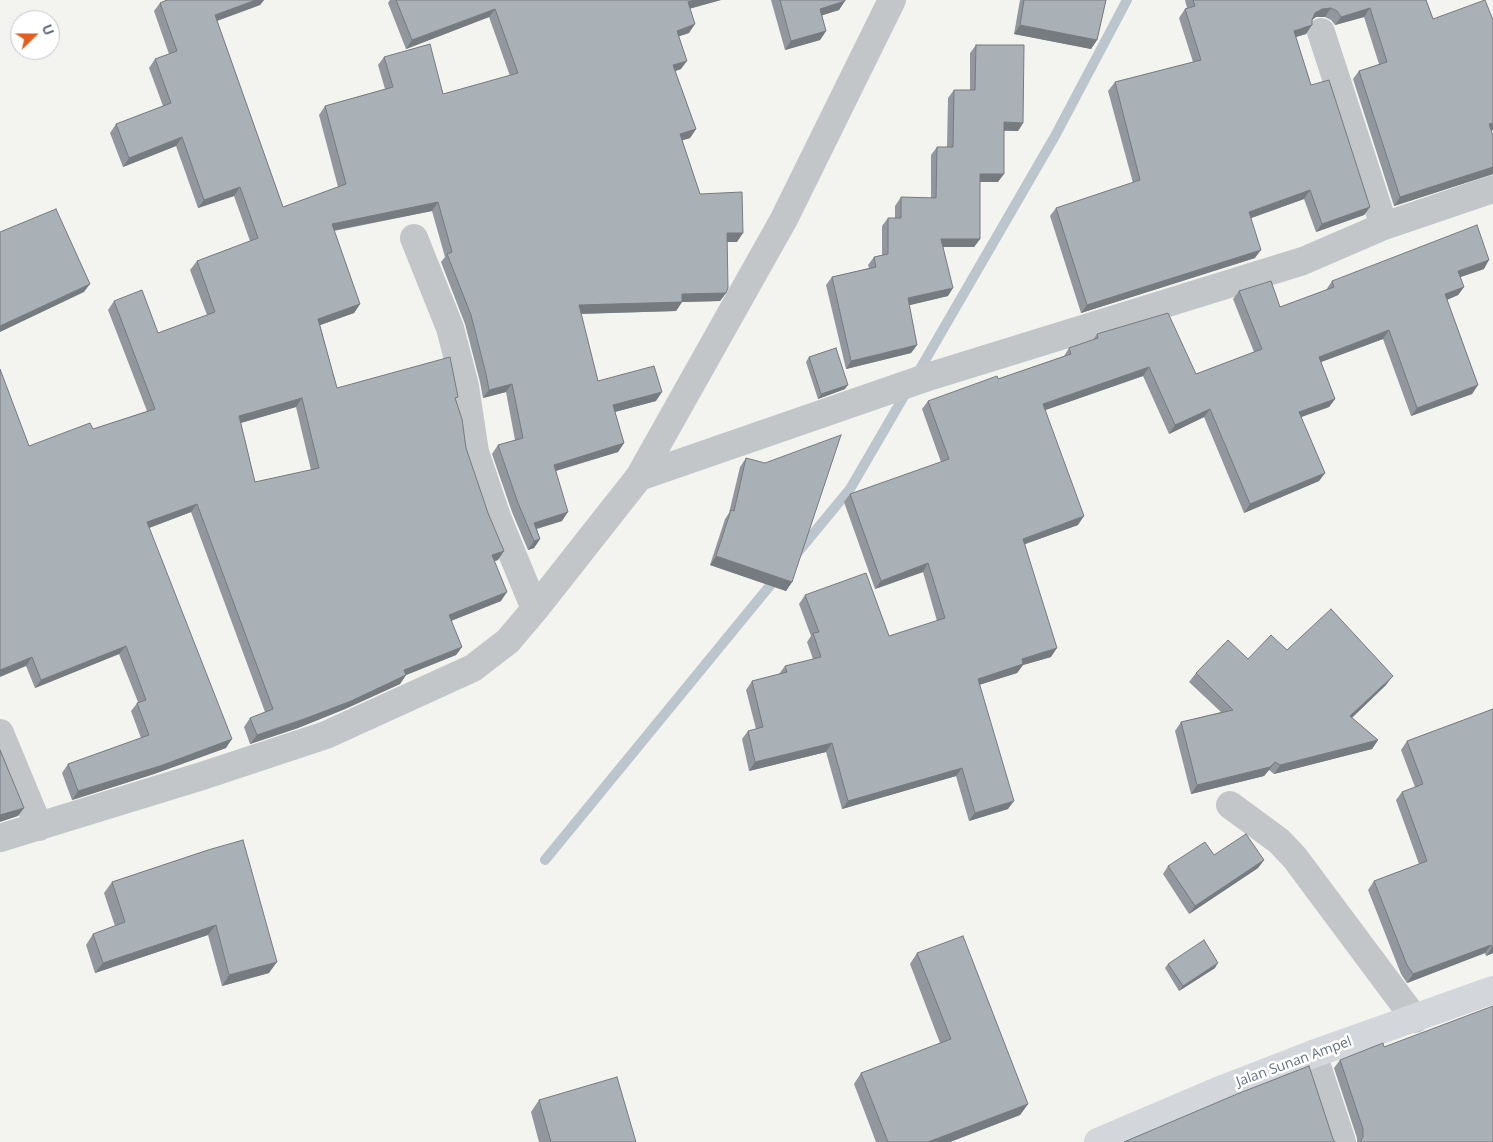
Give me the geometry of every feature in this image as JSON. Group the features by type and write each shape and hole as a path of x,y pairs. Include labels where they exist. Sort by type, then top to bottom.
{"main road":[{"name":"Jalan Sunan Ampel","path":"1098,1142 1198,1099 1313,1054 1493,990"}],"street":[{"path":"0,838 326,735 473,668 508,641 640,477 784,219 892,0"},
{"path":"1321,32 1384,226"},
{"path":"640,477 890,389 1303,261 1384,226 1493,189"},
{"path":"414,238 450,328 465,386 475,452 497,517 535,609"},
{"path":"0,733 38,826"},
{"path":"1230,805 1287,850 1415,1019"},
{"path":"1313,1054 1342,1142"}],"building":[{"path":"167,0 256,0 215,15 283,207 346,184 325,106 393,87 384,57 430,44 443,94 518,73 495,9 412,40 396,0 695,0 688,2 695,24 677,31 687,61 673,65 696,129 680,134 700,194 742,192 743,233 727,233 728,288 726,293 682,294 682,302 579,305 598,381 654,366 662,392 613,405 624,443 554,465 568,512 534,523 540,539 534,541 518,503 498,445 523,438 512,384 489,390 471,315 447,254 452,252 438,202 332,224 360,304 318,319 337,388 450,357 458,397 455,398 462,419 466,448 488,513 504,551 492,555 507,592 449,615 462,647 404,670 406,675 351,701 257,735 250,718 273,709 197,504 147,522 232,739 160,766 78,791 68,764 149,735 137,703 146,700 126,646 41,680 32,657 0,670 0,369 29,446 90,423 93,429 155,409 114,301 142,290 158,333 215,312 197,261 258,238 240,187 204,200 182,137 129,158 116,124 171,103 155,59 177,51 160,3","holes":["302,398 319,468 255,482 239,416"]},
{"path":"780,0 845,1 820,9 826,31 791,41"},
{"path":"1024,0 1106,0 1097,40 1020,25"},
{"path":"1193,0 1426,0 1433,19 1485,0 1493,20 1493,123 1489,124 1493,136 1493,167 1400,197 1359,71 1387,62 1370,8 1341,17 1337,11 1331,8 1322,9 1315,13 1312,25 1294,31 1311,85 1329,80 1370,207 1322,224 1310,190 1249,212 1261,250 1087,305 1056,208 1140,180 1115,82 1201,60 1185,9 1195,6"},
{"path":"976,45 1024,45 1023,123 1004,122 1004,174 980,174 980,239 941,239 953,288 908,298 917,345 851,361 832,277 876,267 874,257 888,254 888,218 901,218 901,197 936,198 937,147 953,147 954,90 975,90"},
{"path":"56,209 90,284 0,326 0,232"},
{"path":"1477,225 1489,260 1458,271 1464,287 1445,294 1478,385 1417,408 1389,330 1319,357 1335,399 1299,412 1325,473 1250,504 1210,409 1175,425 1149,367 1043,404 1084,516 1023,539 1057,648 1022,659 1023,664 978,679 1014,801 975,813 962,768 848,801 832,743 755,762 748,731 763,727 752,681 787,672 785,666 821,657 813,633 819,632 805,595 866,573 889,636 945,618 928,563 881,581 850,494 949,459 928,401 997,376 998,379 1071,354 1069,348 1098,338 1097,334 1168,313 1196,374 1262,349 1239,291 1271,281 1280,307 1334,287 1332,281"},
{"path":"836,348 848,385 821,394 809,357"},
{"path":"841,435 792,582 716,556 731,510 734,511 746,458 765,463"},
{"path":"1331,609 1393,676 1350,716 1378,740 1280,765 1275,762 1270,767 1197,785 1181,722 1233,710 1196,673 1228,640 1248,659 1271,635 1287,650"},
{"path":"1493,709 1493,947 1491,945 1413,974 1407,965 1374,881 1427,861 1402,792 1423,784 1407,741"},
{"path":"0,750 24,808 0,815"},
{"path":"1246,834 1264,860 1195,906 1168,866 1205,842 1214,855"},
{"path":"243,840 277,962 229,975 216,925 103,963 93,934 125,922 112,882"},
{"path":"963,936 1028,1104 928,1142 888,1142 861,1073 951,1039 917,953"},
{"path":"1204,940 1218,963 1183,986 1168,964"},
{"path":"1493,1006 1493,1142 1360,1142 1363,1137 1363,1129 1340,1060 1383,1043 1384,1047"},
{"path":"1309,1066 1335,1142 1124,1142 1237,1094"},
{"path":"617,1077 636,1142 551,1142 539,1100"}],"waterway":[{"path":"916,376 1055,136 1127,0"},
{"path":"798,552 850,489 907,391"},
{"path":"545,860 777,577"}]}
